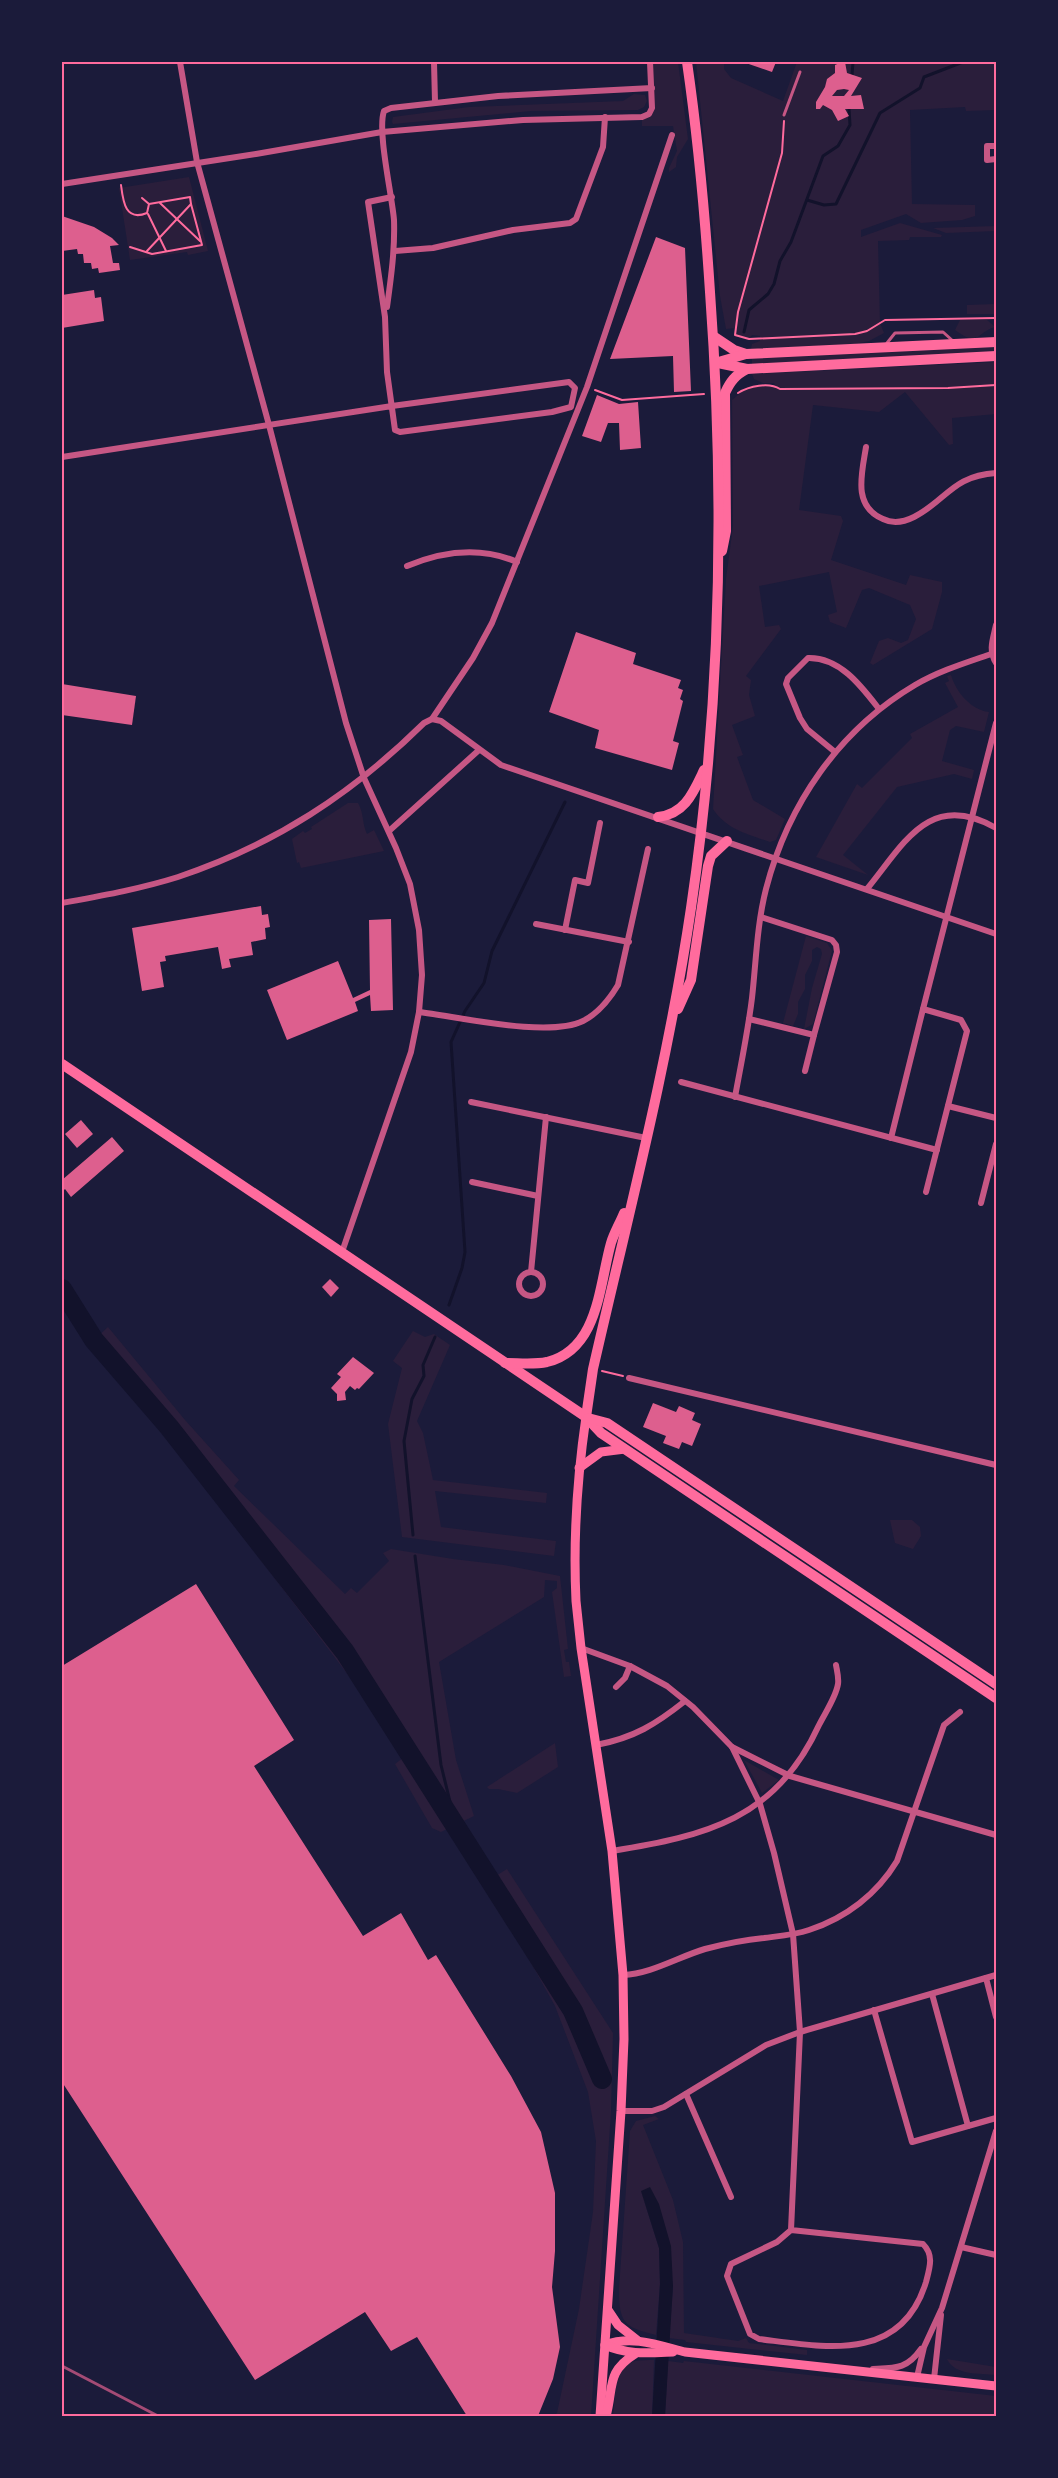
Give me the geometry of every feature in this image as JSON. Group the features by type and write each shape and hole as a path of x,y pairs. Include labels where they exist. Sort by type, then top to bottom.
{"main road":[{"path":"600,2416 621,2111 624,2039 623,1975 612,1851 581,1648 574,1566 579,1468 593,1369 671,1025 691,911 707,765 718,575 715,363 705,211 687,62"},
{"path":"714,336 729,347 746,354"},
{"path":"715,363 746,354 996,342"},
{"path":"715,363 747,369 996,356"},
{"path":"718,575 726,531 725,393 738,374 747,369"},
{"path":"658,817 677,811 687,803 707,765"},
{"path":"671,1025 691,980 711,856 727,841"},
{"path":"62,1064 586,1417 601,1433 996,1698"},
{"path":"505,1363 547,1362 572,1349 585,1336 594,1316 612,1241 634,1188"},
{"path":"586,1417 607,1423 996,1684"},
{"path":"579,1468 601,1452 626,1449"},
{"path":"608,2310 618,2325 637,2340"},
{"path":"605,2345 616,2341 637,2340 685,2352 996,2386"},
{"path":"605,2345 635,2354 685,2352"},
{"path":"606,2416 613,2375 622,2362 635,2354"}],"street":[{"path":"180,62 197,162 269,425 346,723 364,778 389,831 410,884 419,930 422,975 419,1012 411,1052 342,1252"},
{"path":"435,62 435,102"},
{"path":"62,183 445,124 642,117 649,114 652,108 650,62"},
{"path":"385,317 394,251 392,197 382,132 384,111 435,102 498,96 652,88"},
{"path":"394,251 434,248 513,230 570,223 576,219 603,147 605,117"},
{"path":"62,903 146,886 210,865 284,830 364,778 424,723 432,719 473,658 492,623 587,387 672,135"},
{"path":"996,146 987,146 987,159 996,159"},
{"path":"62,456 392,406 569,382 575,388 571,407 564,410 400,432 395,430 392,406 387,372 385,317 368,201 392,197"},
{"path":"866,447 861,495 866,506 876,516 889,522 903,522 916,516 963,480 979,474 996,473"},
{"path":"407,566 429,557 472,551 488,552 517,562"},
{"path":"996,625 991,645 991,654 996,663"},
{"path":"735,1097 749,1018 765,891 790,821 812,781 835,752 879,709 915,685 950,668 991,654"},
{"path":"835,752 807,729 786,684 788,678 808,658 816,658 846,671 858,682 879,709"},
{"path":"432,719 441,721 501,765 996,934"},
{"path":"891,1138 996,723"},
{"path":"389,831 479,750"},
{"path":"867,890 916,830 928,821 942,816 957,815 996,828"},
{"path":"565,930 575,880 588,883 600,823"},
{"path":"419,1012 520,1027 553,1028 583,1021 596,1013 609,1001 618,985 648,849"},
{"path":"761,917 832,940 836,945 837,952 805,1071"},
{"path":"536,924 629,942"},
{"path":"923,1010 961,1020 967,1032 926,1192"},
{"path":"749,1018 814,1035"},
{"path":"681,1082 936,1150"},
{"path":"471,1102 646,1138"},
{"path":"948,1106 996,1118"},
{"path":"531,1272 546,1117"},
{"path":"981,1203 996,1144"},
{"path":"472,1182 538,1196"},
{"path":"629,1378 996,1465"},
{"path":"581,1648 630,1666 667,1686 686,1701 732,1747 790,1776 996,1835"},
{"path":"612,1851 706,1831 760,1804 790,1776 816,1731 838,1684 836,1665"},
{"path":"616,1687 625,1678 630,1666"},
{"path":"596,1745 636,1734 656,1724 686,1701"},
{"path":"623,1975 638,1974 691,1953 724,1944 793,1934 828,1922 873,1894 887,1878 897,1861 944,1725 960,1712"},
{"path":"732,1747 760,1804 774,1854 793,1934 800,2032 791,2230 777,2242 731,2264 727,2276 750,2334 759,2339 833,2348 854,2347 876,2341 897,2327 913,2310 924,2288 931,2264 929,2250 923,2244 791,2230"},
{"path":"621,2111 652,2111 664,2107 766,2045 800,2032 996,1975"},
{"path":"986,1978 996,2017"},
{"path":"932,1994 968,2126"},
{"path":"874,2010 912,2142 996,2118"},
{"path":"686,2094 731,2197"},
{"path":"917,2377 924,2347 942,2308 993,2152 996,2131"},
{"path":"961,2247 996,2255"},
{"path":"934,2379 942,2308"},
{"path":"849,2370 903,2366 913,2360 924,2347"}],"lane":[{"path":"784,115 800,72"}],"path":[{"path":"784,115 782,153 738,312 735,335 749,339 855,334 867,331 885,320 996,318"},
{"path":"121,185 124,207 127,211 136,215 147,213"},
{"path":"130,247 152,254 202,245 190,197 149,204"},
{"path":"142,198 149,204"},
{"path":"160,202 200,241"},
{"path":"149,204 147,213 166,252"},
{"path":"147,251 191,204"},
{"path":"738,393 748,387 775,386 780,389 948,388 996,385"},
{"path":"587,387 622,400 710,394"},
{"path":"593,1369 629,1378"}],"shaded area":[{"path":"650,62 678,62 688,139 677,157 676,167 669,172 677,151 673,126 642,126 642,117 652,108"},
{"path":"696,62 724,62 724,69 731,78 783,101 797,62 996,62 996,110 966,111 965,107 910,110 912,204 975,205 975,216 962,220 921,223 906,214 861,230 861,237 900,223 942,235 941,237 910,237 909,240 878,241 880,323 884,333 869,341 855,344 751,349 752,344 760,341 760,336 752,335 749,339 735,335 736,328 726,329 720,296"},
{"path":"634,94 645,95 647,101 644,107 638,110 531,111 393,124 392,122 393,117 469,107 623,101"},
{"path":"189,177 208,251 130,260 119,188"},
{"path":"996,226 996,231 946,233 933,228"},
{"path":"996,304 996,314 967,314 967,305"},
{"path":"960,320 987,320 995,327 973,339 955,330"},
{"path":"996,347 996,352 752,364 752,359"},
{"path":"996,362 996,414 952,418 953,444 949,445 905,392 879,412 813,405 799,510 841,516 843,521 831,560 906,585 910,575 942,582 942,592 932,629 873,665 870,663 879,641 888,638 901,643 908,640 916,619 910,605 869,588 862,590 846,628 830,622 828,615 837,612 829,572 759,586 765,627 779,625 781,629 746,676 751,680 749,695 755,716 732,725 743,755 737,757 753,800 785,819 776,840 770,842 731,826 713,809 726,579 733,526 732,400 748,387 775,385 754,379 752,374"},
{"path":"951,675 957,688 970,704 989,712 984,732 956,726 950,730 942,761 974,770 972,779 954,774 897,787 843,855 868,875 816,857 857,784 862,788 912,738 910,734 958,707 945,683 949,681 947,676"},
{"path":"348,803 358,803 367,834 374,830 384,851 301,868 299,862 297,863 292,839 303,831 305,833 312,829 311,827"},
{"path":"806,936 827,943 832,951 813,1024 804,1029 822,954 821,949 817,947 812,950 812,961 805,975 805,989 798,1002 798,1014 793,1026 783,1023"},
{"path":"108,1327 185,1420 239,1480 234,1486 345,1594 351,1588 357,1593 389,1561 383,1553 391,1549 504,1565 560,1576 568,1649 564,1650 571,1676 564,1677 552,1592 557,1588 557,1581 545,1580 544,1597 439,1662 456,1760 474,1816 441,1832 432,1828 395,1764 408,1754 94,1340"},
{"path":"413,1331 425,1337 434,1334 450,1345 417,1421 423,1433 433,1480 547,1493 546,1503 435,1491 441,1527 556,1541 554,1556 402,1537 388,1424 402,1368 393,1361"},
{"path":"890,1520 912,1520 920,1527 921,1536 913,1549 895,1543"},
{"path":"555,1743 558,1767 517,1793 487,1787"},
{"path":"744,1760 779,1780 762,1793"},
{"path":"507,1869 613,2033 611,2111 591,2416 554,2416 557,2413 579,2309 593,2212 596,2141 588,2092 555,2006 486,1882"},
{"path":"655,2116 659,2119 643,2125 673,2200 683,2242 684,2333 738,2341 746,2338 749,2343 807,2350 807,2355 686,2342 669,2338 673,2286 641,2191 659,2248 660,2284 656,2335 637,2329 625,2322 620,2309 619,2289 630,2131 636,2121"},
{"path":"650,2187 659,2204 671,2246 673,2286 665,2416 652,2416 660,2284 659,2248 641,2191"},
{"path":"947,2359 996,2367 996,2375 962,2371"},
{"path":"654,2360 652,2416 613,2416 615,2393 623,2369 635,2361"},
{"path":"668,2361 996,2396 996,2416 665,2416"}],"building":[{"path":"743,62 776,62 772,72"},
{"path":"845,62 847,73 862,78 851,96 861,95 864,109 845,109 849,116 838,121 832,110 823,105 820,109 816,109 816,102 827,79 835,73 835,65","holes":["837,90 849,90 844,96 832,96"]},
{"path":"62,216 94,227 112,238 119,245 110,246 113,263 119,263 120,270 99,273 98,268 92,269 91,263 84,263 83,254 78,254 77,249 62,251"},
{"path":"656,237 685,248 691,391 674,392 673,356 610,359"},
{"path":"94,290 95,298 101,297 104,321 62,328 62,295"},
{"path":"597,395 619,404 638,402 641,448 620,450 619,423 608,423 601,442 582,436"},
{"path":"576,632 636,653 633,664 681,680 678,688 683,690 680,699 683,701 673,741 679,743 672,770 595,748 599,730 549,712"},
{"path":"62,684 136,696 132,725 62,715"},
{"path":"261,906 262,915 268,914 270,927 265,928 266,939 251,942 253,955 229,959 231,967 222,969 218,947 165,956 166,961 160,962 164,987 142,991 132,928"},
{"path":"391,919 393,1010 371,1011 370,995 355,1002 358,1011 287,1040 267,990 338,961 353,998 370,990 369,920"},
{"path":"81,1120 93,1134 77,1148 65,1134"},
{"path":"112,1137 124,1151 71,1197 65,1189 62,1192 62,1180"},
{"path":"330,1279 339,1288 331,1297 322,1287"},
{"path":"353,1357 374,1373 359,1389 355,1390 350,1386 345,1392 346,1400 337,1401 337,1394 331,1388 341,1377 337,1374"},
{"path":"653,1403 676,1412 679,1406 695,1413 692,1420 701,1424 692,1446 682,1442 679,1449 663,1443 666,1436 643,1427"},
{"path":"196,1584 294,1740 254,1766 363,1936 401,1913 428,1960 436,1955 511,2076 541,2132 555,2193 555,2251 552,2287 560,2347 553,2379 538,2416 467,2416 417,2337 391,2351 365,2312 255,2380 62,2082 62,1666"}],"waterway":[{"path":"852,75 853,62"},
{"path":"807,200 824,205 836,204 880,113 920,88 924,77 963,62"},
{"path":"744,332 749,310 768,294 774,284 780,261 791,242 823,156 838,146 850,125 849,109"},
{"path":"449,1305 465,1252 451,1042 465,1011 484,983 492,951 565,802"},
{"path":"62,1289 94,1340 169,1427 345,1652 573,2011 602,2079"},
{"path":"413,1535 404,1441 412,1399 424,1376 423,1365 435,1337"},
{"path":"415,1556 441,1765 455,1822"}],"railway":[{"path":"62,2366 158,2416"}]}
